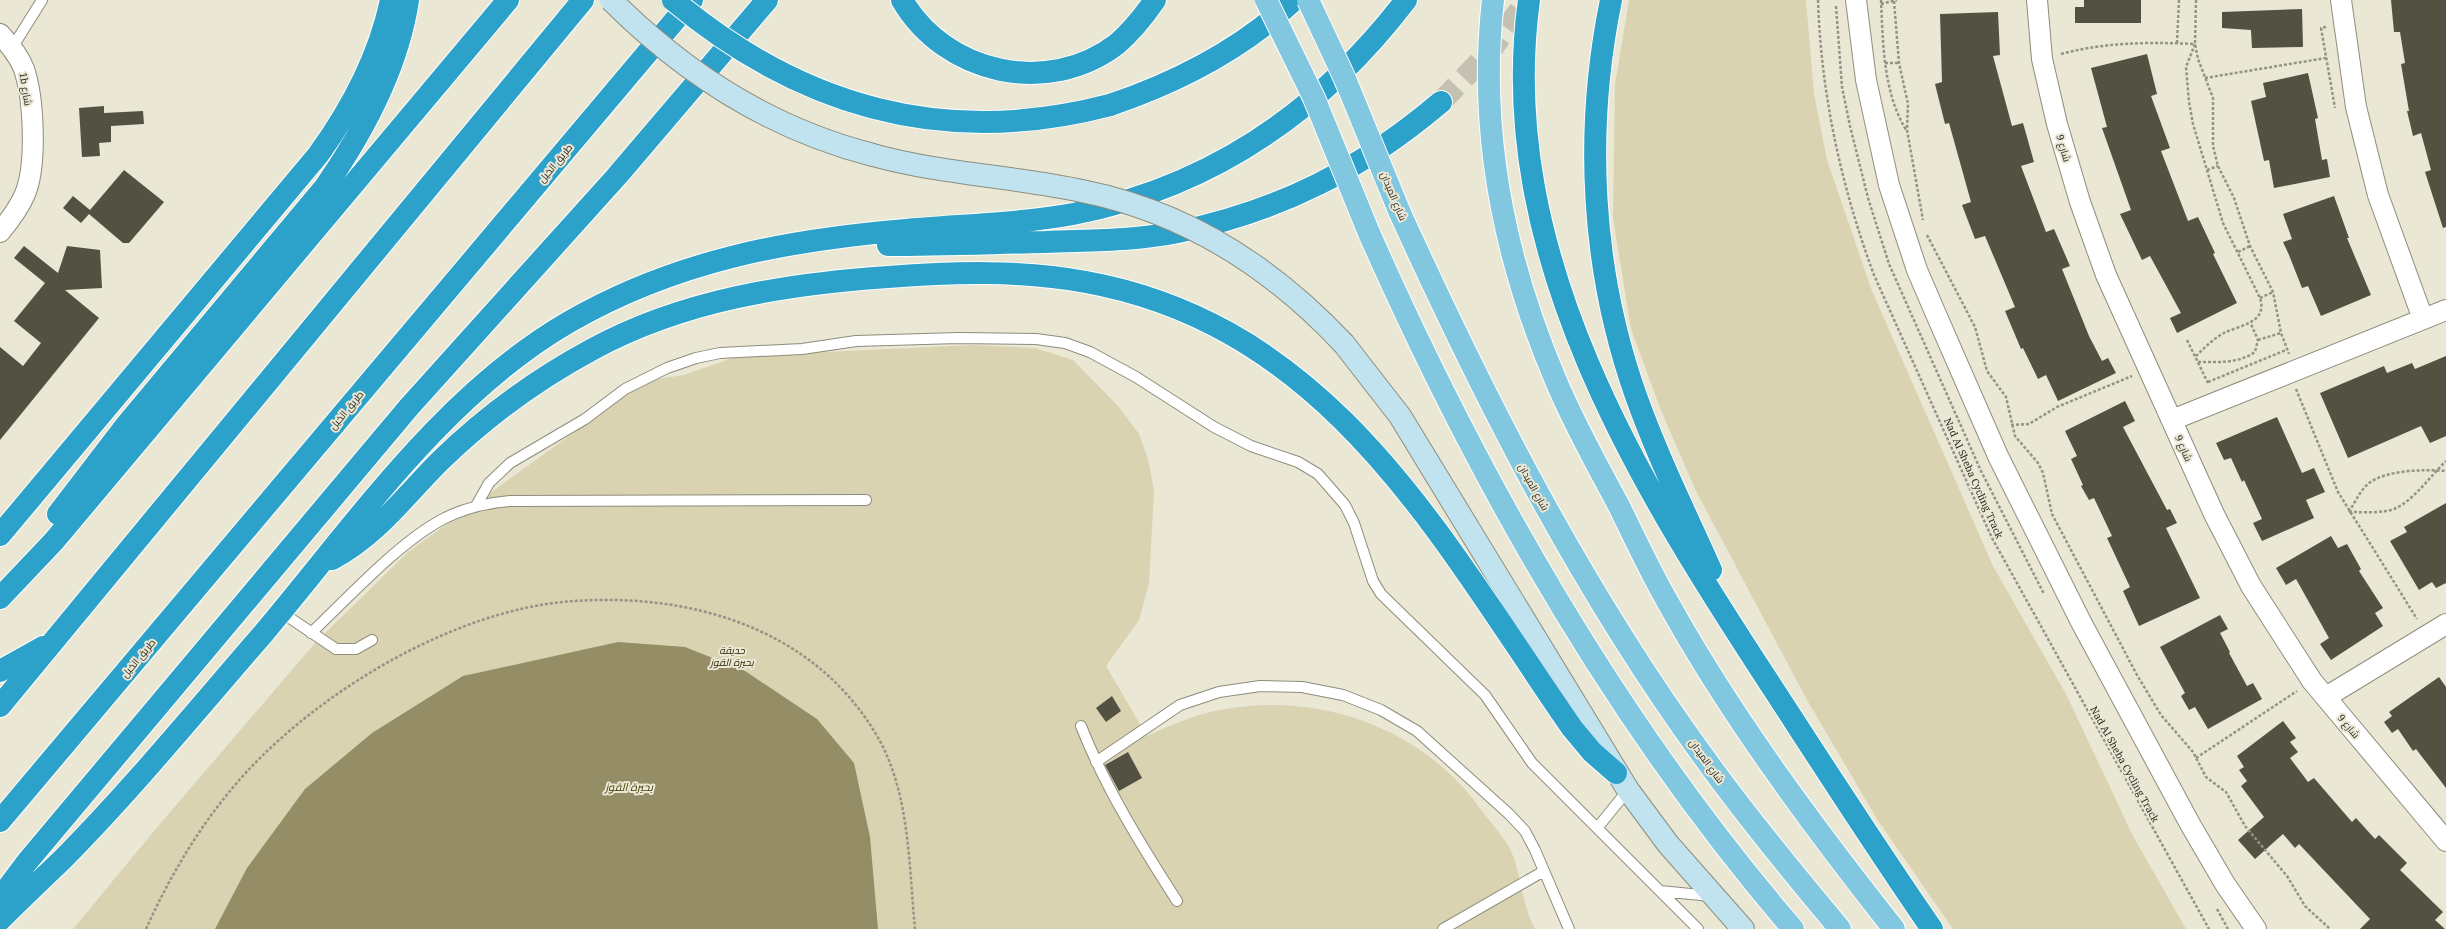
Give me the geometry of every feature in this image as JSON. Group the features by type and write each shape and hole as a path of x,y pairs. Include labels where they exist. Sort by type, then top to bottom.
{"highway":[{"path":"0,535 289,192 337,129 367,74 379,45 391,0"},
{"path":"0,591 127,424 325,187 346,157 380,92 400,33 408,0"},
{"path":"0,598 54,541 508,0"},
{"path":"0,706 583,0"},
{"path":"673,0 719,36 777,71 839,98 872,108 919,118 974,123 1043,120 1110,105 1143,94 1203,66 1259,30 1294,0"},
{"name":"طريق الخيل","path":"0,821 692,0"},
{"path":"0,898 27,862 409,407 617,176 768,0"},
{"path":"902,0 919,24 949,50 984,67 1023,73 1063,69 1099,55 1131,31 1155,0"},
{"path":"0,920 63,858 127,789 451,413 483,384 534,344 599,306 666,276 710,261 789,245 894,231 1034,220 1071,214 1107,206 1178,182 1244,149 1306,106 1361,55 1406,0"},
{"path":"1529,0 1524,55 1527,140 1532,183 1549,256 1574,326 1620,428 1674,533 1739,638 1932,929"},
{"path":"1611,0 1603,46 1596,130 1597,207 1606,283 1624,358 1649,431 1739,638"},
{"path":"789,245 1086,242 1177,232 1242,216 1305,192 1334,178 1388,145 1441,102"},
{"path":"320,564 348,550 373,531 469,435 530,387 596,347 673,315 751,293 851,280 944,274 994,274 1051,277 1084,282 1150,298 1186,312 1234,336 1286,370 1343,419 1369,445 1415,502 1458,560 1572,728 1592,752 1622,782"},
{"path":"0,671 52,642"}],"main road":[{"path":"611,0 638,27 699,76 738,101 801,132 874,156 911,164 1081,190 1114,198 1145,208 1193,228 1236,252 1265,272 1298,299 1344,344 1400,416 1622,782 1668,844 1712,896 1743,929"},
{"path":"1266,0 1314,98 1369,233 1438,383 1515,529 1557,600 1638,726 1732,855 1793,929"},
{"name":"شارع الميدان","path":"1308,0 1345,79 1400,213 1447,317 1503,429 1598,597 1703,757 1840,929"},
{"path":"1493,0 1488,65 1488,106 1496,187 1514,266 1528,311 1556,382 1667,600 1710,670 1801,807 1894,929"}],"street":[{"path":"1856,0 1866,80 1889,184 1917,270 1935,312 1998,456 2081,622 2190,824 2225,884 2256,929"},
{"name":"شارع 9","path":"2037,0 2042,59 2057,124 2080,202 2106,275 2150,368 2214,514 2251,586 2312,681 2446,841"},
{"path":"2341,0 2356,107 2378,195 2423,319"},
{"name":"1b شارع","path":"0,232 15,213 26,193 31,171 32,152 29,96 24,69 6,41"},
{"path":"2172,420 2446,310"},
{"path":"2326,697 2446,624"}],"lane":[{"path":"6,41 42,0"},
{"path":"476,506 489,483 510,463 573,427 631,386 667,368 696,358 720,353 791,350 856,341 1018,338 1065,343 1118,366 1195,416 1251,446 1298,462 1318,474 1346,505 1354,523 1372,581 1381,594 1485,695 1532,763 1598,827 1698,929"},
{"path":"311,633 380,568 423,531 443,519 476,506 510,501 866,500"},
{"path":"281,612 336,649 356,649 372,640"},
{"path":"1096,762 1180,705 1219,692 1260,686 1295,687 1343,695 1381,710 1411,728 1448,758 1525,831 1569,929"},
{"path":"1081,726 1096,762 1124,815 1177,901"},
{"path":"1598,827 1622,782"},
{"path":"1443,929 1544,871"},
{"path":"1660,891 1712,896"}],"path":[{"name":"Nad Al Sheba Cycling Track","path":"1818,0 1822,59 1831,128 1858,229 1874,275 1992,538 2209,929"},
{"path":"1881,0 1885,63 1892,98 1907,130"},
{"path":"1881,4 1895,0 1900,63 1908,104 1907,130 1923,223"},
{"path":"2177,43 2179,0"},
{"path":"2196,0 2195,44 2198,59 2213,98 2213,146 2218,166 2236,204 2250,246 2273,292 2286,350 2295,371 2328,471 2349,512 2427,635"},
{"path":"2042,59 2106,44 2195,44"},
{"path":"2195,44 2188,61 2186,80 2193,124 2224,222 2260,298 2262,308 2261,313 2250,324 2225,333 2204,348 2195,357"},
{"path":"2205,78 2326,58"},
{"path":"1885,63 1900,63"},
{"path":"2207,170 2218,166"},
{"path":"1925,227 1975,327 1987,371 2006,397 2011,425 2022,445 2038,463 2043,473 2052,514 2137,675 2161,715 2196,758 2206,777 2226,792 2239,819 2287,876 2305,906 2330,929"},
{"path":"2238,252 2250,246"},
{"path":"2260,298 2273,292"},
{"path":"2198,362 2231,362 2245,358 2255,352 2258,340 2250,324"},
{"path":"2258,340 2281,333"},
{"path":"2187,340 2218,402"},
{"path":"2208,382 2286,350"},
{"path":"2011,425 2033,422 2057,407 2150,368"},
{"path":"2349,512 2386,511 2397,509 2406,504 2446,461"},
{"path":"2349,512 2361,492 2378,478 2411,471 2446,471"},
{"path":"146,929 161,896 195,838 230,791 262,756 300,721 361,678 419,646 483,619 532,607 573,601 617,600 686,607 730,618 778,640 812,660 837,682 862,712 882,745 896,781 904,819 915,929"},
{"path":"2196,758 2312,681"}],"green space":[{"path":"1629,0 1806,0 1814,94 1827,160 1872,291 1993,566 2066,694 2133,836 2186,929 1953,929 1877,819 1807,700 1695,489 1660,408 1631,329 1613,218 1615,85"},
{"name":"حديقة بحيرة القوز","path":"973,345 1035,348 1073,360 1119,407 1139,434 1148,459 1154,491 1149,583 1139,620 1106,666 1147,736 1203,714 1242,707 1280,705 1319,709 1356,718 1391,733 1424,753 1454,777 1500,834 1508,845 1515,861 1527,910 1535,929 73,929 159,825 315,643 408,552 636,388 657,379 684,375 738,356"}],"water":[{"name":"بحيرة القوز","path":"618,642 685,647 745,671 817,719 854,763 870,837 878,929 215,929 247,868 305,789 372,733 463,676"}],"building":[{"path":"2084,0 2141,0 2141,23 2075,23 2075,7 2084,7"},
{"path":"2391,0 2446,0 2446,227 2443,228 2425,172 2431,170 2421,133 2413,136 2407,111 2409,111 2401,64 2405,63 2400,32 2394,32"},
{"path":"2302,9 2303,47 2252,48 2251,30 2222,28 2222,12"},
{"path":"1998,12 2000,55 1993,56 2012,126 2023,123 2034,162 2021,166 2046,232 2054,229 2070,266 2062,269 2089,336 2102,361 2108,358 2116,373 2058,401 2046,375 2038,379 2023,348 2021,349 2005,311 2015,307 1985,236 1975,239 1962,205 1971,202 1949,123 1945,124 1935,84 1942,82 1940,14"},
{"path":"2147,54 2157,94 2151,96 2170,148 2161,151 2188,221 2198,217 2215,253 2213,254 2237,303 2177,333 2170,318 2181,313 2150,256 2142,260 2120,214 2131,210 2102,128 2107,127 2091,68"},
{"path":"2308,73 2318,118 2315,119 2322,160 2327,159 2330,177 2274,188 2269,160 2264,161 2251,101 2266,97 2263,83"},
{"path":"104,106 104,113 143,111 144,124 111,126 111,142 99,143 100,156 82,157 79,108"},
{"path":"124,170 164,202 129,243 123,243 89,214 81,223 63,208 73,196 90,210"},
{"path":"2334,196 2349,238 2347,238 2371,295 2321,316 2308,286 2302,288 2283,242 2292,239 2283,214"},
{"path":"24,246 58,273 67,246 100,250 102,288 65,290 99,318 0,440 0,347 23,366 41,343 14,321 45,283 14,258"},
{"path":"2446,356 2446,436 2430,443 2421,426 2348,458 2320,393 2384,366 2387,373 2412,363 2415,369"},
{"path":"2125,401 2135,421 2123,427 2167,510 2170,509 2177,523 2166,528 2200,598 2139,626 2123,591 2130,587 2107,538 2112,536 2094,498 2089,500 2081,486 2083,485 2071,459 2077,456 2065,431"},
{"path":"2277,417 2302,473 2314,468 2325,492 2306,500 2314,518 2262,541 2253,523 2262,519 2244,480 2242,482 2231,458 2224,460 2216,443"},
{"path":"2446,503 2446,583 2436,588 2432,582 2419,590 2390,541 2407,532 2404,527"},
{"path":"2331,536 2338,548 2347,544 2361,569 2359,571 2383,608 2375,613 2383,626 2331,660 2320,644 2329,638 2296,579 2286,585 2276,568"},
{"path":"2220,615 2228,629 2220,633 2230,652 2229,653 2247,686 2253,683 2262,699 2208,729 2195,707 2189,710 2181,696 2185,693 2160,647"},
{"path":"2439,677 2446,687 2446,788 2416,749 2413,751 2398,729 2392,733 2384,722 2392,716 2389,712"},
{"path":"1112,696 1121,711 1106,722 1096,708"},
{"path":"2283,721 2296,738 2290,742 2298,752 2290,758 2308,782 2314,778 2352,822 2356,818 2375,839 2379,835 2407,863 2400,870 2443,912 2435,920 2445,929 2360,929 2370,919 2299,844 2295,848 2283,834 2255,859 2238,840 2264,817 2241,786 2247,781 2239,770 2244,767 2237,756"},
{"path":"1128,752 1142,778 1119,791 1105,765"}],"tunnel":[{"path":"1441,102 1491,50 1527,0"}]}
